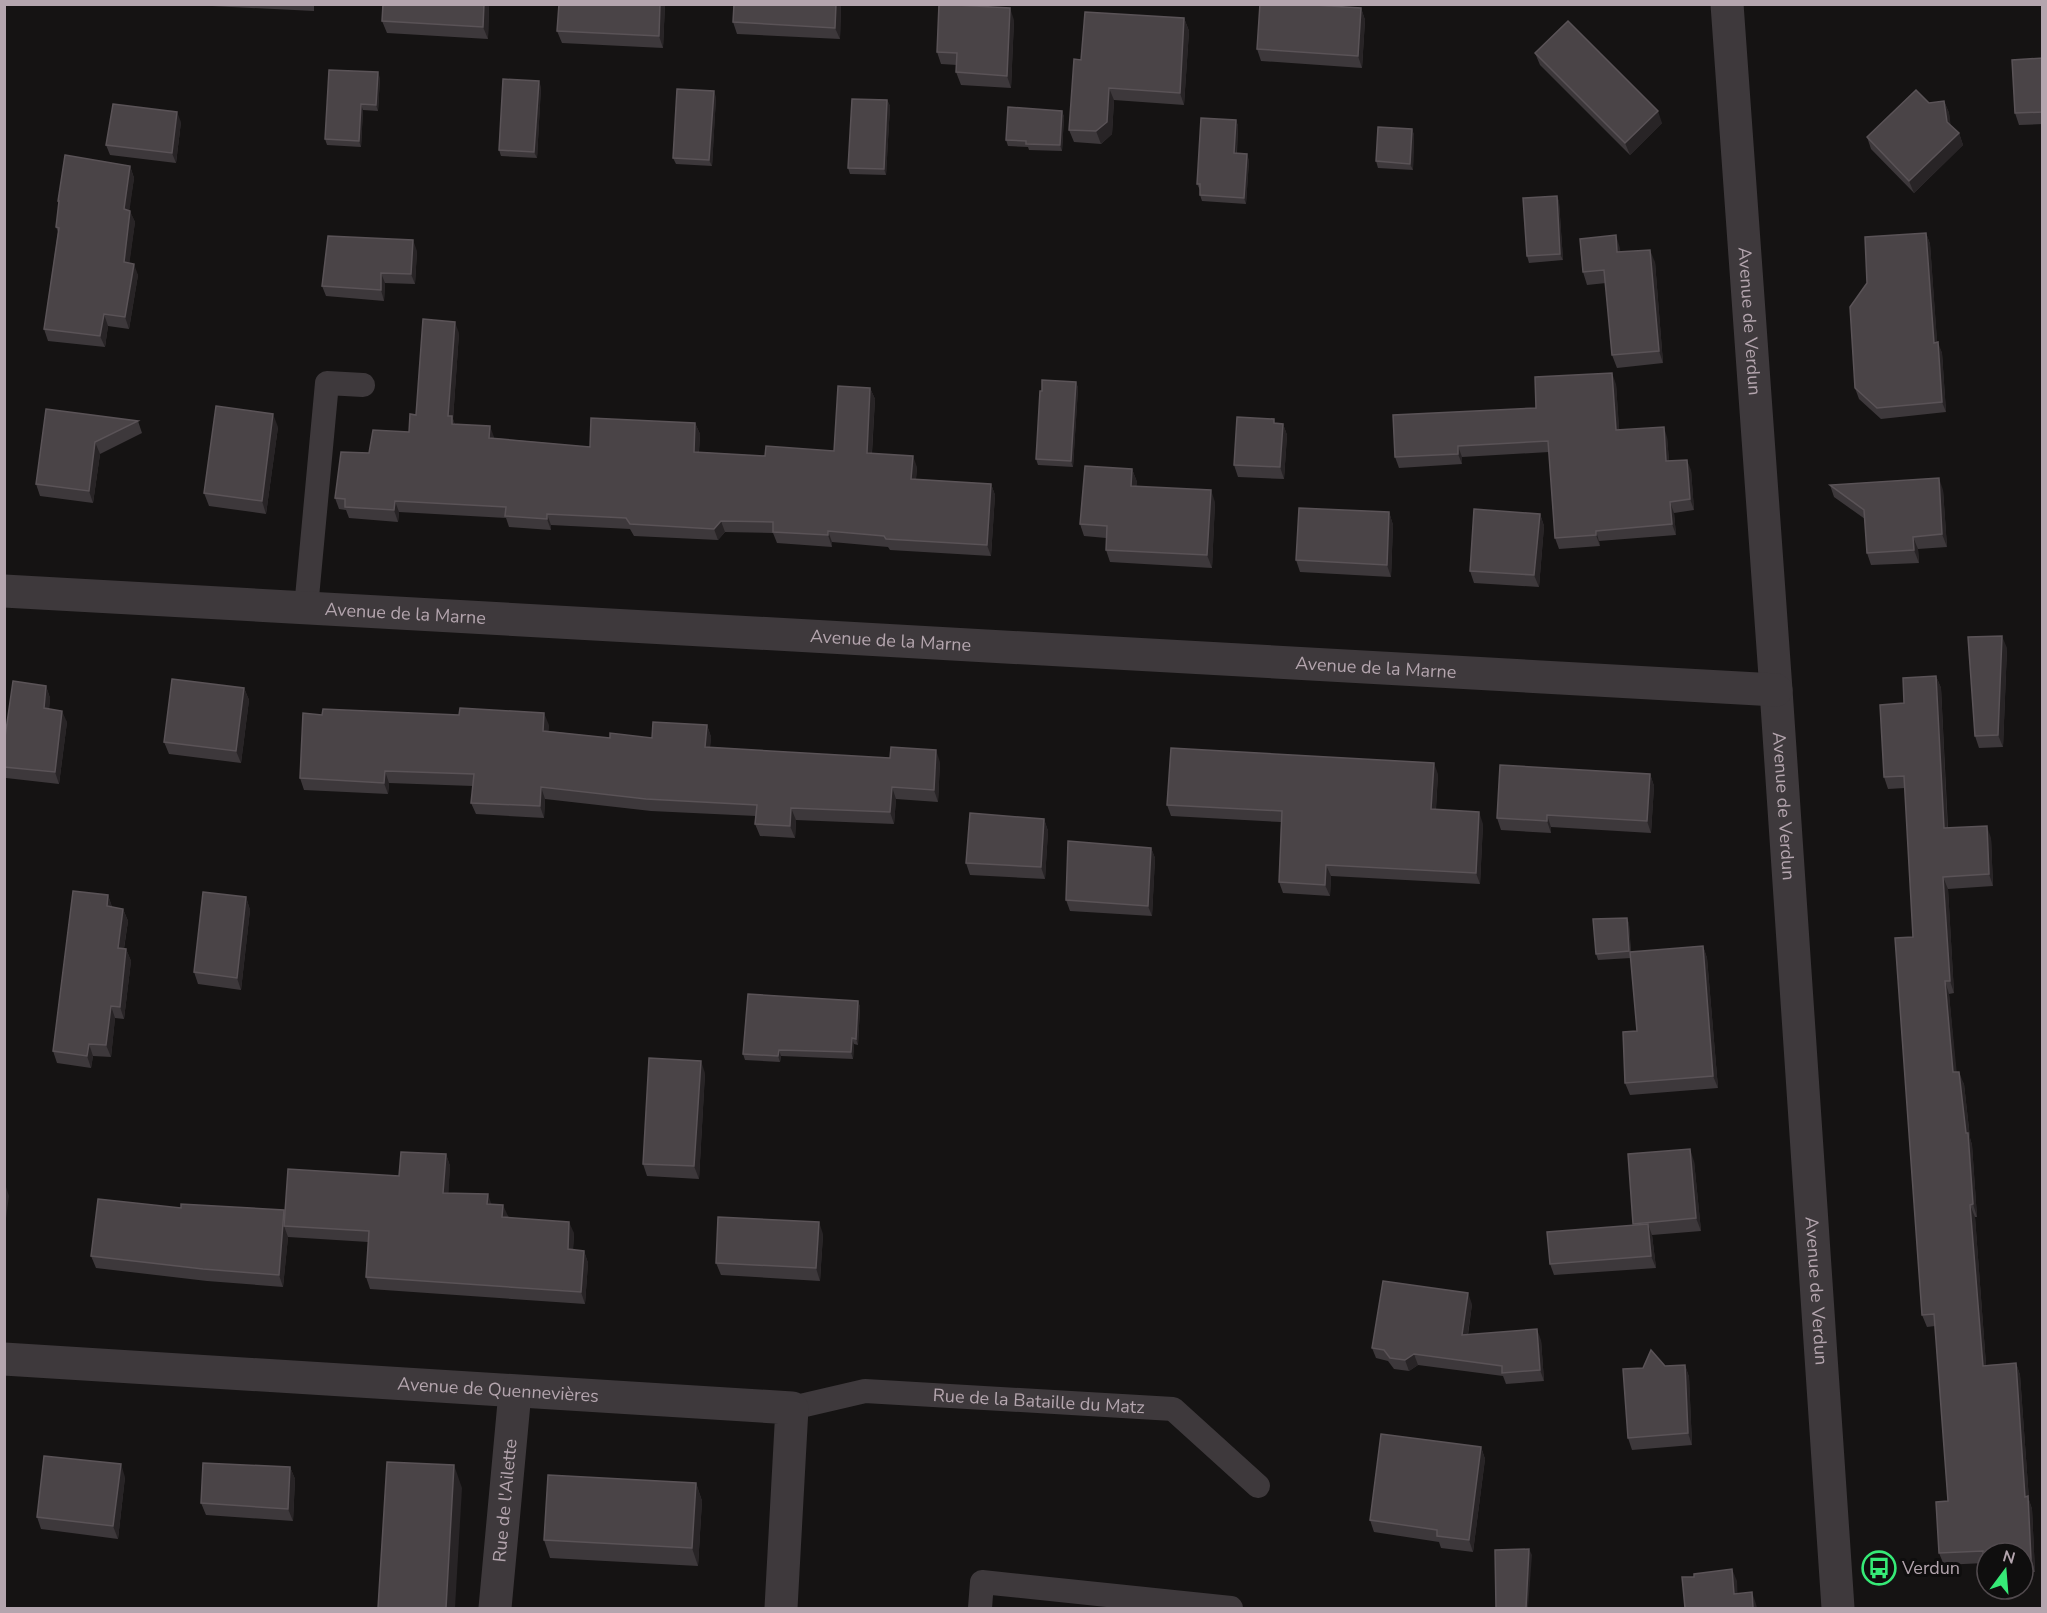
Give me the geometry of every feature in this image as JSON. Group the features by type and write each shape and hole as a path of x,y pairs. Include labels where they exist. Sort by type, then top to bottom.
{"street":[{"name":"Avenue de Verdun","path":"1727,4 1838,1608"},
{"name":"Avenue de la Marne","path":"4,591 1776,690"},
{"name":"Avenue de Quennevières","path":"4,1359 792,1408"},
{"name":"Rue de l'Ailette","path":"495,1608 515,1392"},
{"path":"781,1608 792,1408"}],"lane":[{"path":"306,608 327,383 363,385"},
{"name":"Rue de la Bataille du Matz","path":"792,1408 865,1391 1173,1410 1258,1486"},
{"path":"980,1608 982,1582 1231,1608"}],"building":[{"path":"383,4 484,4 483,27 382,21"},
{"path":"559,4 660,4 659,36 557,31"},
{"path":"734,4 836,4 835,28 733,22"},
{"path":"939,4 1010,8 1007,76 956,72 957,53 937,52"},
{"path":"1260,4 1361,8 1358,56 1257,49"},
{"path":"1085,12 1184,18 1180,93 1109,88 1107,122 1096,131 1069,130 1074,59 1081,60"},
{"path":"1568,21 1658,111 1625,143 1535,53"},
{"path":"2043,58 2043,112 2015,113 2012,60"},
{"path":"329,70 378,72 376,105 361,104 359,141 325,139"},
{"path":"503,79 539,81 534,152 499,150"},
{"path":"677,89 714,91 709,160 673,158"},
{"path":"1916,90 1929,103 1944,101 1947,122 1959,133 1909,181 1867,137"},
{"path":"852,99 887,100 884,169 848,168"},
{"path":"113,104 177,112 172,153 106,145"},
{"path":"1008,107 1062,111 1060,145 1026,144 1026,141 1006,140"},
{"path":"1201,118 1236,120 1234,153 1247,154 1244,198 1200,195 1200,184 1197,184"},
{"path":"1378,127 1412,129 1410,164 1376,161"},
{"path":"65,155 130,166 124,209 130,211 124,262 134,264 125,317 104,314 100,336 44,329 59,228 56,227 58,201"},
{"path":"1557,196 1560,254 1527,256 1523,198"},
{"path":"1926,233 1934,343 1938,342 1942,402 1877,408 1855,388 1850,307 1867,283 1865,237"},
{"path":"1616,235 1617,252 1650,250 1659,351 1612,355 1604,270 1583,272 1580,239"},
{"path":"328,236 413,240 411,274 381,273 381,290 322,286"},
{"path":"423,319 455,322 448,416 452,416 452,424 490,426 489,438 590,447 591,418 695,423 694,452 765,456 766,446 834,451 838,386 870,388 867,453 913,456 911,479 991,484 987,545 886,539 884,536 828,531 828,535 773,532 773,522 721,521 714,529 630,524 626,518 547,514 547,519 505,516 506,507 395,501 394,510 345,507 345,499 335,498 341,452 369,453 373,430 409,432 410,414 416,415"},
{"path":"1612,373 1616,430 1664,427 1666,461 1687,460 1690,499 1670,502 1672,524 1596,531 1596,535 1555,538 1548,441 1458,446 1458,454 1395,457 1393,415 1536,408 1535,377"},
{"path":"1042,380 1076,382 1071,461 1036,459"},
{"path":"216,406 273,414 262,501 204,493"},
{"path":"46,409 138,421 95,442 89,491 36,484"},
{"path":"1237,417 1274,419 1274,423 1283,424 1280,467 1234,465"},
{"path":"1085,466 1132,469 1131,486 1211,490 1207,555 1106,550 1107,526 1080,524"},
{"path":"1939,478 1942,534 1913,537 1914,550 1867,553 1864,510 1830,485"},
{"path":"1299,508 1389,512 1387,565 1296,560"},
{"path":"1474,509 1540,514 1534,575 1470,571"},
{"path":"2002,636 1998,735 1975,736 1968,637"},
{"path":"1936,676 1944,828 1987,826 1989,874 1943,877 1950,981 1945,981 1953,1072 1959,1072 1966,1133 1968,1133 1973,1204 1970,1205 1983,1366 2016,1363 2030,1541 1975,1541 1975,1551 1939,1553 1936,1502 1948,1501 1934,1314 1922,1315 1895,938 1913,937 1904,776 1884,777 1880,705 1904,703 1903,678"},
{"path":"172,679 244,688 236,751 164,742"},
{"path":"13,681 46,686 44,708 62,711 55,772 4,767 4,744"},
{"path":"460,708 544,713 543,731 610,738 610,733 652,738 653,722 707,725 705,747 890,758 891,747 936,750 934,790 892,787 890,812 791,808 790,826 755,824 757,805 646,799 541,787 540,806 471,803 474,774 385,771 384,783 300,778 303,713 322,715 323,709 459,715"},
{"path":"1171,748 1434,763 1431,809 1479,812 1476,873 1326,865 1325,885 1279,882 1282,811 1167,805"},
{"path":"1500,765 1650,774 1647,821 1547,815 1547,821 1497,818"},
{"path":"970,813 1044,819 1041,867 966,863"},
{"path":"1068,841 1151,848 1148,906 1066,900"},
{"path":"73,891 108,895 107,906 123,909 118,948 126,949 120,1007 111,1006 106,1045 89,1044 87,1056 53,1051"},
{"path":"203,892 246,897 237,978 194,972"},
{"path":"1627,918 1629,951 1596,954 1593,919"},
{"path":"1703,946 1713,1076 1625,1083 1623,1032 1637,1031 1630,952"},
{"path":"748,994 858,1001 856,1039 852,1038 851,1052 779,1050 778,1056 743,1054"},
{"path":"649,1058 701,1061 694,1166 643,1164"},
{"path":"1690,1149 1696,1218 1633,1224 1628,1154"},
{"path":"401,1152 446,1154 443,1193 488,1194 487,1204 503,1205 502,1217 569,1222 568,1249 584,1251 581,1292 366,1277 369,1231 284,1226 288,1169 399,1176"},
{"path":"98,1199 181,1208 181,1204 284,1210 279,1275 91,1256"},
{"path":"718,1217 819,1222 816,1268 716,1263"},
{"path":"1648,1224 1651,1256 1550,1264 1547,1232"},
{"path":"1383,1281 1468,1293 1462,1335 1537,1329 1540,1370 1502,1373 1502,1366 1414,1354 1405,1360 1390,1358 1384,1350 1372,1348"},
{"path":"1651,1350 1665,1366 1685,1365 1688,1433 1628,1438 1623,1369 1643,1368"},
{"path":"1381,1434 1481,1447 1469,1540 1437,1536 1437,1530 1370,1520"},
{"path":"44,1456 121,1464 113,1526 37,1517"},
{"path":"387,1462 454,1465 446,1608 378,1608"},
{"path":"203,1463 290,1467 288,1509 201,1503"},
{"path":"548,1475 696,1483 692,1548 544,1540"},
{"path":"1529,1549 1526,1608 1496,1608 1495,1550"},
{"path":"1732,1569 1734,1594 1752,1592 1753,1608 1685,1608 1682,1577 1694,1577 1694,1574"}],"place":[{"name":"Verdun","path":"1879,1568"}]}
